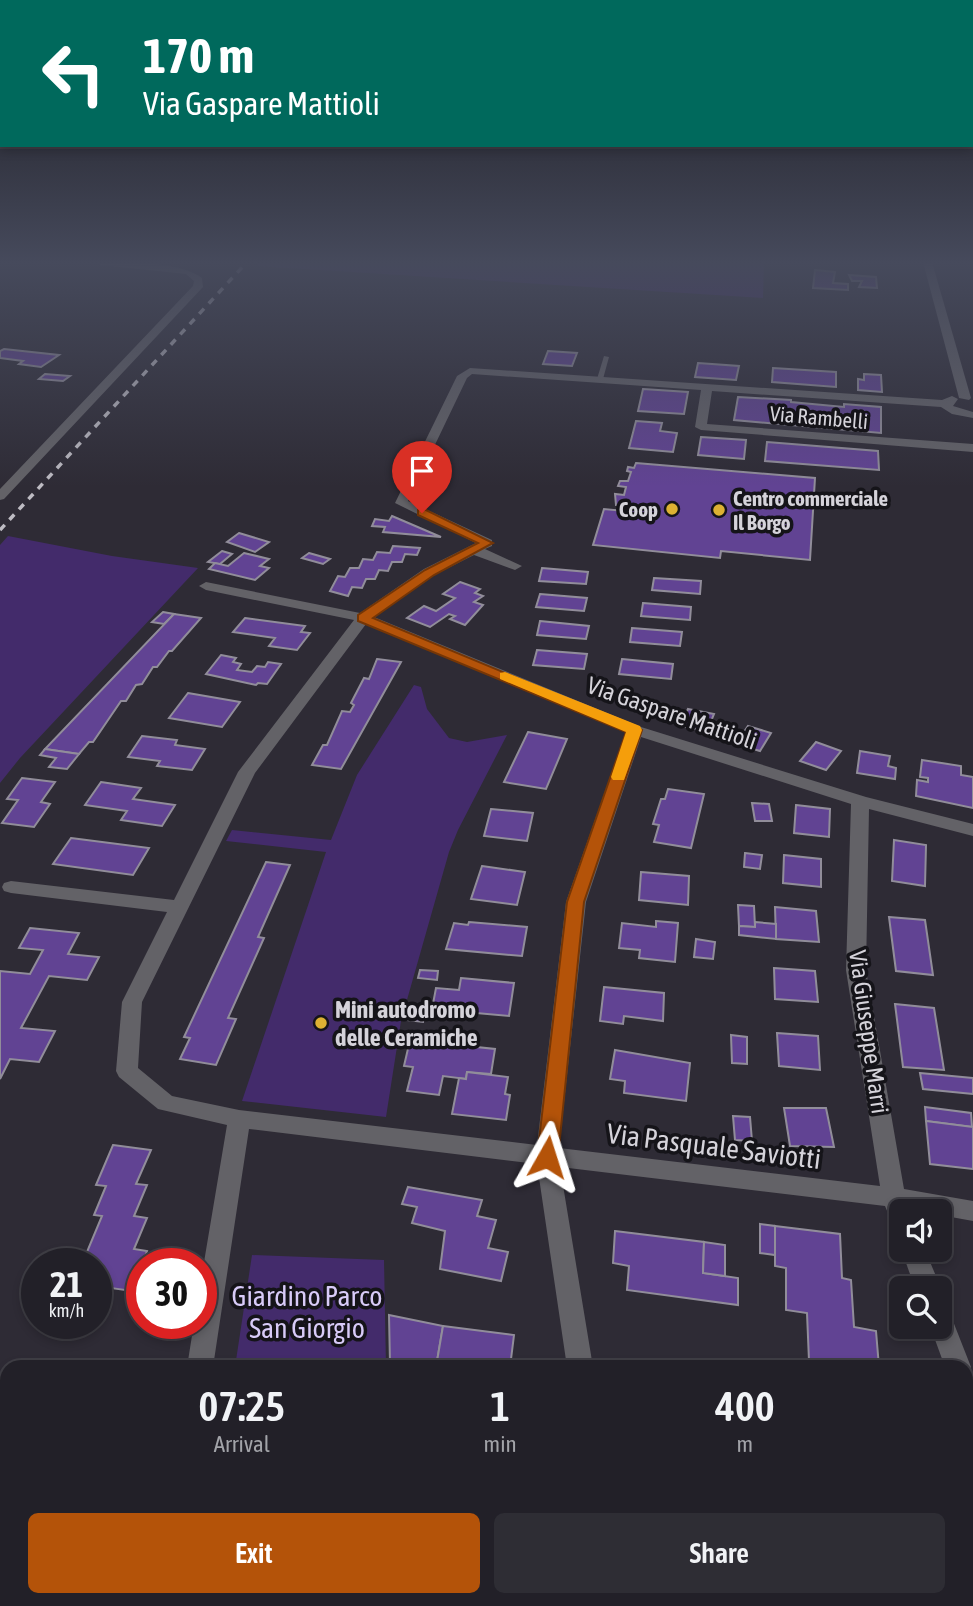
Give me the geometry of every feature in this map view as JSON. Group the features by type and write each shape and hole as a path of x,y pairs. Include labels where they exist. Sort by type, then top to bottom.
{"street":[{"path":"0,496 151,337"},
{"path":"946,404 953,399 969,398 950,337"},
{"path":"515,566 401,503 461,376 470,371 946,404 956,412 972,418"},
{"name":"Via Rambelli","path":"708,387 701,427 973,448"},
{"path":"11,887 179,907 247,772 363,618 429,572 481,546"},
{"name":"Via Gaspare Mattioli","path":"206,586 363,618 635,730 860,801 973,830"},
{"path":"579,1360 547,1157 576,902 635,730"},
{"name":"Via Giuseppe Marri","path":"860,801 856,970 895,1199"},
{"name":"Via Pasquale Saviotti","path":"179,907 132,1002 127,1071 166,1103 239,1119 547,1157 889,1207"},
{"path":"201,1360 239,1119"},
{"name":"Via Pasquale Saviotti","path":"952,1210 973,1211"},
{"path":"948,1339 955,1360"}],"lane":[{"path":"600,379 606,357"}],"green space":[{"path":"8,536 112,556 198,568 20,758 0,783 0,545"},
{"path":"414,685 421,687 427,709 449,738 467,742 507,735 449,852 401,1021 386,1117 242,1101 326,852 226,841 232,830 331,840 357,775"},
{"name":"Giardino Parco San Giorgio","path":"252,1255 384,1260 386,1360 236,1360"}],"building":[{"path":"4,349 59,355 41,367 0,358 0,351"},
{"path":"548,351 577,353 572,366 543,364"},
{"path":"698,363 739,366 736,380 695,377"},
{"path":"773,368 836,372 836,387 772,382"},
{"path":"45,374 70,376 63,381 39,379"},
{"path":"864,374 881,375 882,392 858,390 858,379 864,380"},
{"path":"643,389 688,392 684,414 638,411"},
{"path":"738,397 844,407 844,404 881,407 881,433 734,420"},
{"path":"636,421 662,423 660,431 677,433 673,452 629,448"},
{"path":"701,437 746,440 744,459 698,455"},
{"path":"767,442 878,451 879,470 765,461"},
{"name":"Centro commerciale Il Borgo","path":"636,463 815,478 810,560 721,551 720,558 593,545 604,509 624,511 626,505 616,505 615,494 624,495 626,487 618,486 620,481 628,481 631,472 627,471 628,467 634,468"},
{"path":"392,516 441,537 383,532 385,527 372,526 375,519 389,521"},
{"path":"239,533 269,542 255,552 227,542"},
{"path":"393,546 420,548 417,555 405,554 402,562 392,562 388,571 379,570 375,579 366,579 362,588 352,587 348,596 330,591 338,576 345,577 350,568 359,568 363,559 373,560 377,552 390,553"},
{"path":"222,551 232,554 220,564 208,562"},
{"path":"244,553 269,559 260,566 269,568 255,580 209,569 215,563 228,566"},
{"path":"309,553 330,559 323,564 302,558"},
{"path":"542,568 588,572 586,584 539,581"},
{"path":"654,578 701,581 700,594 652,590"},
{"path":"460,582 480,589 475,593 483,596 474,602 483,605 465,625 450,619 455,616 449,614 430,627 407,618 424,606 436,611 455,598 443,594"},
{"path":"540,594 587,598 584,611 536,607"},
{"path":"643,603 691,607 690,620 641,616"},
{"path":"163,612 174,614 164,624 152,622"},
{"path":"174,614 201,618 157,667 153,667 142,684 136,685 126,701 121,701 93,742 89,742 79,754 45,749"},
{"path":"245,618 305,626 301,632 310,633 297,650 269,646 275,638 233,632"},
{"path":"540,621 589,626 586,639 537,635"},
{"path":"632,628 682,632 680,646 630,642"},
{"path":"537,650 587,654 584,669 533,665"},
{"path":"221,655 236,658 233,662 241,664 237,670 252,672 257,666 265,667 268,662 281,664 267,684 256,685 206,674"},
{"path":"377,659 401,662 341,769 312,765 323,745 327,745 342,711 350,712 354,705 351,703 364,678 369,679"},
{"path":"622,659 673,664 671,679 619,674"},
{"path":"188,693 240,702 222,727 169,718"},
{"path":"688,709 714,714 707,731 680,726"},
{"path":"748,726 771,733 760,751 736,744"},
{"path":"528,732 567,739 546,789 504,782"},
{"path":"142,736 177,740 175,745 205,749 192,770 157,766 160,761 128,757"},
{"path":"816,742 841,751 826,770 800,761"},
{"path":"45,749 79,754 67,769 49,767 56,758 40,755"},
{"path":"860,751 890,756 888,766 896,768 895,779 857,773"},
{"path":"922,760 961,766 961,775 973,777 973,808 916,796 917,780 928,782 928,778 920,777"},
{"path":"22,778 55,782 41,802 50,804 34,827 2,823 18,800 7,799"},
{"path":"101,782 141,788 133,799 175,805 162,826 121,820 127,811 85,805"},
{"path":"668,789 704,794 691,848 654,842 659,825 653,824 661,799 665,799"},
{"path":"752,803 769,804 772,821 755,821"},
{"path":"796,805 830,809 829,837 794,833"},
{"path":"491,809 533,813 527,841 484,836"},
{"path":"71,838 149,848 133,875 53,864"},
{"path":"894,840 926,845 925,886 892,881"},
{"path":"745,853 762,855 760,869 744,867"},
{"path":"784,855 821,859 821,887 783,883"},
{"path":"266,862 290,865 258,937 264,938 228,1018 236,1019 216,1065 180,1059 190,1038 184,1037"},
{"path":"482,866 525,872 517,905 471,899"},
{"path":"641,872 689,876 688,905 639,900"},
{"path":"738,905 754,906 755,927 739,926"},
{"path":"775,907 816,911 819,942 776,939"},
{"path":"889,917 925,920 933,975 896,971"},
{"path":"656,921 678,923 675,962 639,958 640,950 619,948 622,923 656,927"},
{"path":"469,922 527,927 522,956 446,949 454,923 468,925"},
{"path":"755,922 776,924 776,939 739,935 739,926 755,927"},
{"path":"30,928 79,933 68,954 99,957 87,980 49,976 21,1028 55,1031 39,1062 10,1059 0,1079 0,971 30,974 43,950 19,948"},
{"path":"696,939 715,942 713,959 694,957"},
{"path":"774,968 815,971 818,1002 775,999"},
{"path":"420,970 438,971 437,980 418,978"},
{"path":"461,978 514,983 509,1016 432,1009 436,988 459,990"},
{"path":"604,987 664,993 663,1021 624,1016 623,1024 600,1021"},
{"path":"895,1004 934,1008 944,1070 903,1067"},
{"path":"407,1013 424,1014 423,1022 406,1020"},
{"path":"777,1033 818,1036 820,1070 779,1066"},
{"path":"731,1035 747,1037 747,1064 732,1063"},
{"path":"410,1040 495,1049 491,1074 467,1072 466,1079 443,1076 439,1095 407,1091 413,1067 404,1066"},
{"path":"615,1050 690,1063 686,1101 624,1093 625,1081 610,1079"},
{"path":"467,1072 508,1077 505,1094 510,1095 506,1120 452,1114 459,1078 466,1079"},
{"path":"920,1073 973,1078 973,1094 923,1089"},
{"path":"925,1107 971,1113 972,1127 926,1121"},
{"path":"784,1108 826,1108 834,1147 790,1146"},
{"path":"733,1116 750,1117 752,1141 735,1140"},
{"path":"926,1121 973,1127 973,1169 930,1164"},
{"path":"113,1145 151,1150 136,1184 147,1185 134,1216 147,1218 134,1248 126,1248 126,1290 112,1288 112,1248 89,1248 102,1216 94,1215 106,1186 96,1185"},
{"path":"408,1187 482,1200 477,1216 496,1220 488,1248 508,1252 501,1281 440,1269 445,1231 412,1223 417,1207 402,1204"},
{"path":"760,1224 775,1226 775,1255 760,1253"},
{"path":"775,1226 840,1234 842,1278 851,1280 854,1327 876,1331 878,1360 809,1360 807,1313 786,1310 786,1268 775,1266"},
{"path":"615,1231 704,1242 703,1273 738,1278 738,1305 627,1290 629,1266 613,1263"},
{"path":"704,1242 725,1245 725,1276 703,1273"},
{"path":"389,1315 443,1326 437,1360 390,1360"},
{"path":"443,1326 514,1335 511,1360 437,1360"}],"railway":[{"path":"0,530 178,337"}],"slow traffic":[{"path":"505,676 635,730 618,777"}],"place":[{"name":"Coop","path":"672,509"},
{"name":"Centro commerciale Il Borgo","path":"719,510"},
{"name":"Mini autodromo delle Ceramiche","path":"321,1023"}],"route":[{"path":"422,513 487,543 429,572 363,618 635,730 576,902 547,1157"}]}
